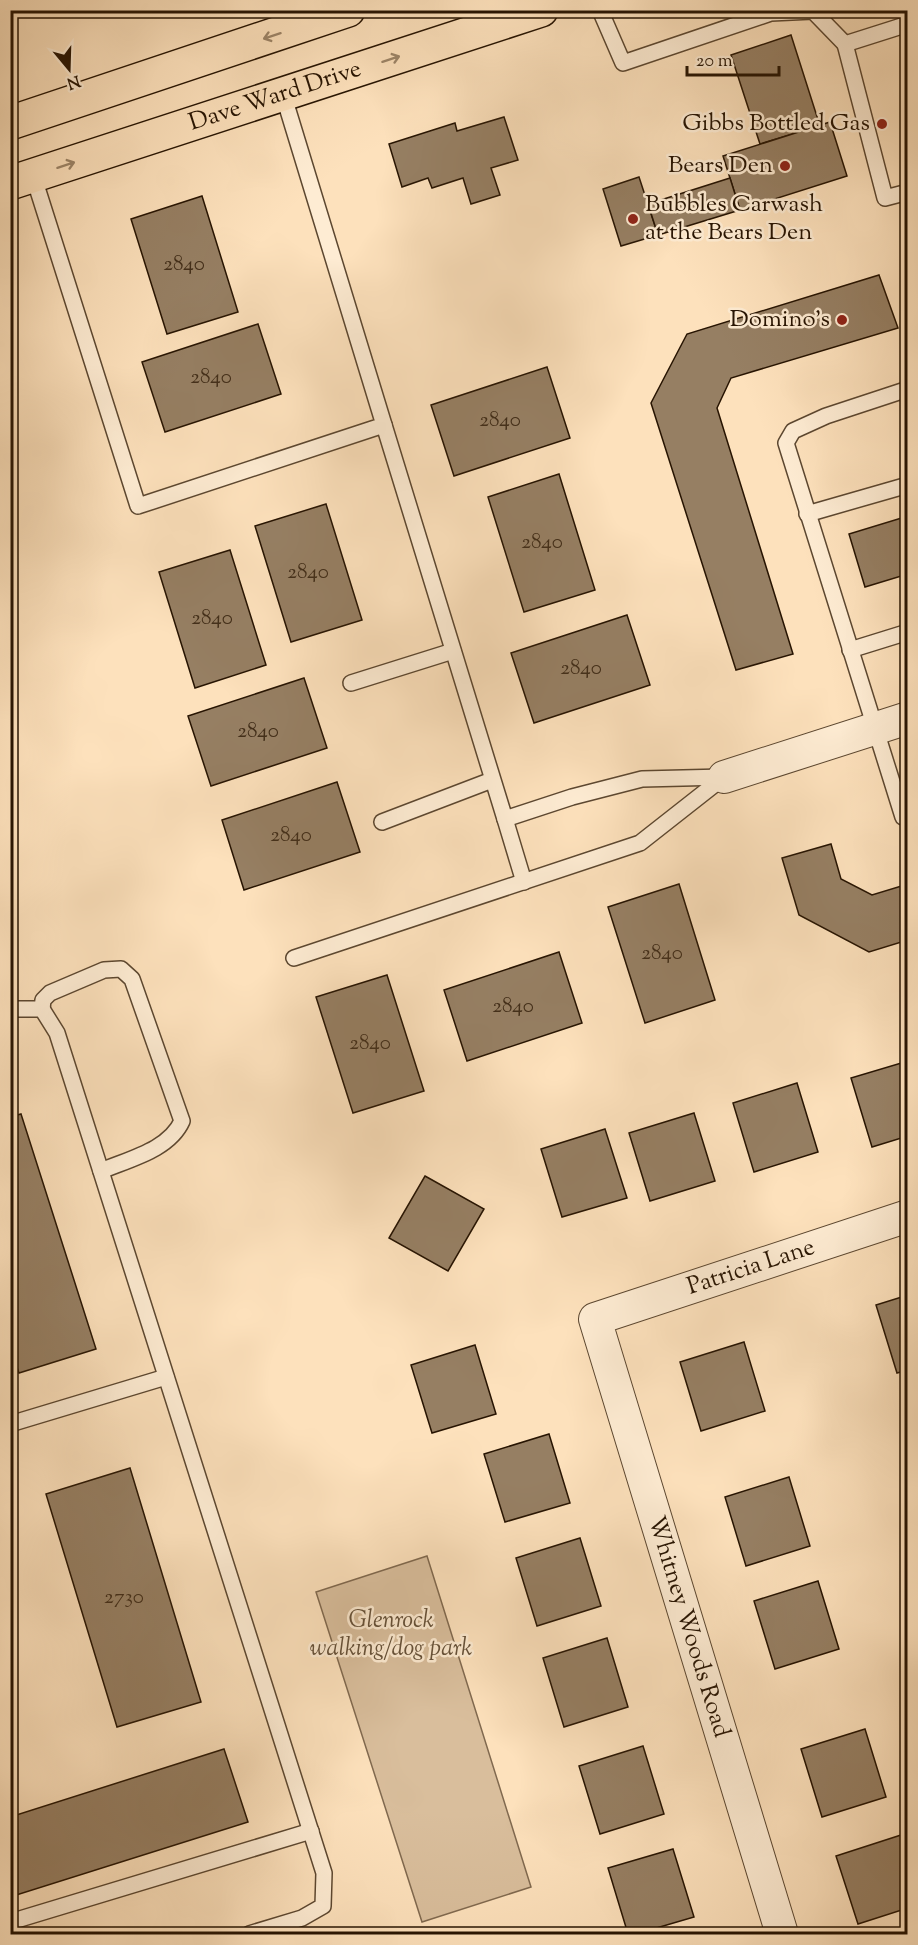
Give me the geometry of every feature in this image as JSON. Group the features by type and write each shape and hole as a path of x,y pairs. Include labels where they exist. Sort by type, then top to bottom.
{"main road":[{"path":"10,123 348,10"},
{"path":"469,34 495,10"},
{"name":"Dave Ward Drive","path":"22,179 541,10"}],"street":[{"path":"724,777 908,718"},
{"name":"Patricia Lane","path":"595,1319 908,1216"},
{"name":"Whitney Woods Road","path":"595,1319 782,1935"}],"lane":[{"path":"600,10 623,63 771,13 813,10 845,44 885,198 908,192"},
{"path":"845,44 908,24"},
{"path":"283,94 524,882"},
{"path":"22,179 138,506 384,425"},
{"path":"908,389 825,416 793,431 786,443 903,817 908,816"},
{"path":"807,514 908,485"},
{"path":"850,650 908,632"},
{"path":"351,683 453,651"},
{"path":"505,819 572,797 642,779 724,777"},
{"path":"294,958 640,843 724,777"},
{"path":"382,822 492,780"},
{"path":"100,1171 167,1142 177,1132 182,1121 132,979 121,969 104,970 50,993 44,1000 42,1009 57,1033 100,1171 324,1873 323,1906 302,1918 249,1935"},
{"path":"10,1009 42,1009"},
{"path":"10,1424 166,1377"},
{"path":"10,1922 311,1831"}],"green space":[{"name":"Glenrock walking/dog park","path":"427,1556 531,1887 422,1922 316,1592"}],"building":[{"path":"791,35 820,126 760,144 731,55"},
{"path":"504,117 518,160 491,168 500,195 471,204 463,178 432,188 428,178 402,187 389,144 455,123 457,131"},
{"name":"Bears Den","path":"830,122 847,176 740,210 723,156"},
{"name":"Bubbles Carwash at the Bears Den","path":"639,177 658,235 621,246 603,189"},
{"path":"730,178 740,210 658,235 648,204"},
{"path":"202,196 238,312 167,334 131,219"},
{"path":"879,275 898,328 731,378 717,408 793,654 736,670 651,403 687,334"},
{"path":"258,324 281,394 165,432 142,362"},
{"path":"547,367 570,438 454,476 431,405"},
{"path":"559,474 595,590 524,612 488,497"},
{"path":"326,504 362,620 291,642 255,526"},
{"path":"908,516 908,574 865,587 849,534"},
{"path":"230,550 266,665 195,688 159,572"},
{"path":"627,615 650,685 534,723 511,653"},
{"path":"304,678 327,748 211,786 188,716"},
{"path":"337,782 360,852 244,890 222,820"},
{"path":"831,844 841,879 872,895 908,884 908,940 869,952 799,915 782,858"},
{"path":"679,884 715,1000 645,1023 608,907"},
{"path":"559,952 582,1023 467,1061 444,990"},
{"path":"387,975 424,1091 353,1113 316,997"},
{"path":"908,1061 908,1136 872,1147 851,1078"},
{"path":"797,1083 818,1152 754,1172 733,1103"},
{"path":"694,1113 715,1181 650,1201 629,1133"},
{"path":"21,1114 96,1349 19,1373 10,1348 10,1117"},
{"path":"605,1129 627,1198 562,1217 541,1149"},
{"path":"425,1176 484,1209 448,1271 389,1238"},
{"path":"908,1295 908,1370 897,1373 876,1305"},
{"path":"744,1342 765,1411 701,1431 680,1362"},
{"path":"475,1345 496,1414 432,1433 411,1365"},
{"path":"549,1434 570,1503 505,1522 484,1454"},
{"path":"130,1468 201,1702 117,1727 46,1494"},
{"path":"789,1477 810,1546 746,1566 725,1497"},
{"path":"580,1538 601,1606 537,1626 516,1558"},
{"path":"818,1581 839,1649 775,1669 754,1601"},
{"path":"607,1638 628,1707 564,1727 543,1658"},
{"path":"865,1729 886,1797 822,1817 801,1749"},
{"path":"643,1746 664,1814 600,1834 579,1766"},
{"path":"224,1749 248,1822 10,1897 10,1817"},
{"path":"901,1835 908,1857 908,1908 858,1924 836,1856"},
{"path":"673,1849 694,1917 636,1934 628,1934 608,1868"}],"place":[{"name":"Gibbs Bottled Gas","path":"882,124"},
{"name":"Bears Den","path":"785,166"},
{"name":"Bubbles Carwash at the Bears Den","path":"633,219"},
{"name":"Domino's","path":"842,320"}]}
